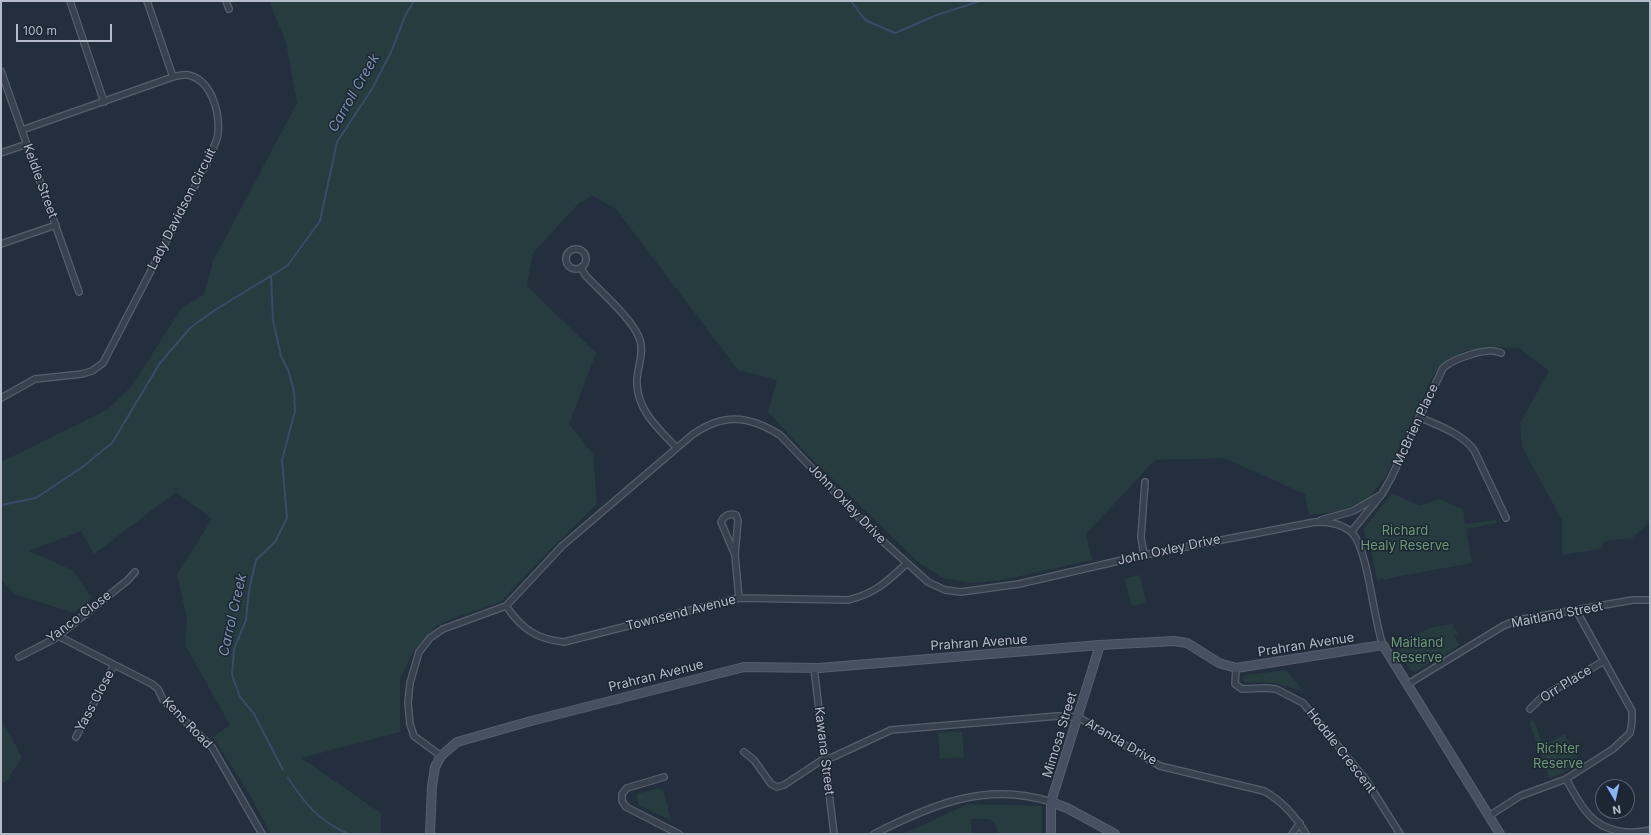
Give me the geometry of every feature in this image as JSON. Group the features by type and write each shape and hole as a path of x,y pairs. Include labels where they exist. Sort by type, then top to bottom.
{"street":[{"path":"70,1 104,102"},
{"path":"147,1 173,77"},
{"path":"226,1 229,9"},
{"name":"Keldie Street","path":"1,70 79,292"},
{"name":"Lady Davidson Circuit","path":"1,398 35,379 70,376 92,370 103,363 211,155 218,135 218,118 206,86 198,78 187,74 173,77 22,130"},
{"path":"1,153 27,144"},
{"path":"1,244 56,225"},
{"path":"581,267 585,275 635,329 640,341 641,352 637,380 640,402 653,424 677,448"},
{"name":"McBrien Place","path":"1351,532 1382,494 1439,374 1449,362 1483,352 1497,351 1500,354"},
{"path":"1419,417 1458,435 1474,450 1506,518"},
{"name":"John Oxley Drive","path":"441,756 414,736 410,724 408,703 410,683 419,652 430,638 443,629 506,606 562,546 706,424 722,420 739,418 766,426 780,434 877,536 906,564 928,582 945,590 961,592 1019,584 1144,555 1315,522 1328,522 1351,532"},
{"path":"1144,555 1141,537 1145,482"},
{"path":"1315,522 1353,511 1382,494"},
{"path":"735,555 721,522 726,516 733,514 736,515 739,526 735,555 739,598"},
{"path":"1351,532 1362,549 1383,645 1500,834"},
{"name":"Townsend Avenue","path":"506,606 514,618 527,629 546,640 564,642 739,598 848,600 865,596 886,583 906,564"},
{"name":"Yanco Close","path":"19,657 58,636 128,580 135,572"},
{"name":"Maitland Street","path":"1408,684 1503,626 1517,620 1633,600 1650,600"},
{"path":"1488,816 1520,796 1566,779 1614,749 1630,733 1632,711 1576,610"},
{"name":"Kens Road","path":"58,636 152,684 158,690 163,700 212,747 262,834"},
{"name":"Prahran Avenue","path":"430,834 435,767 441,756 457,742 728,670 744,667 814,668 1100,645 1181,642 1193,646 1219,663 1236,668 1383,645"},
{"name":"Mimosa Street","path":"1051,834 1051,802 1100,645"},
{"name":"Orr Place","path":"1530,709 1542,697 1604,661"},
{"name":"Yass Close","path":"76,737 114,665"},
{"name":"Kawana Street","path":"814,668 834,834"},
{"name":"Hoddle Crescent","path":"1236,668 1235,684 1238,687 1246,690 1266,688 1276,689 1303,704 1366,780 1400,834"},
{"name":"Aranda Drive","path":"744,752 754,760 770,784 777,787 784,785 825,760 891,730 1058,716 1078,717 1160,766 1264,790 1276,797 1300,823 1306,834"},
{"path":"664,777 627,788 622,794 622,801 626,807 679,834"},
{"path":"1566,779 1590,816 1603,825 1619,832 1638,833 1650,830"},
{"path":"874,834 951,800 993,794 1034,797 1051,802 1067,808 1115,834"},
{"path":"1292,834 1300,823"}],"green space":[{"path":"269,1 1650,1 1650,522 1632,538 1605,541 1600,549 1562,555 1562,520 1522,447 1520,423 1549,371 1519,348 1498,347 1464,351 1435,372 1386,476 1368,499 1338,512 1309,515 1305,494 1224,458 1155,460 1086,534 1092,560 998,581 971,583 943,578 918,562 808,455 768,412 777,380 738,370 616,209 593,196 579,203 533,253 527,286 596,353 569,424 593,454 597,504 539,561 501,602 456,617 436,626 413,652 400,680 400,732 301,758 381,813 381,834 271,834 250,795 213,737 230,725 185,645 187,619 177,574 212,519 176,492 94,554 81,531 29,551 72,570 92,598 74,613 14,594 1,579 1,462 107,410 131,387 181,309 204,294 213,261 297,103 286,42"},
{"name":"Richard Healy Reserve","path":"1392,493 1420,506 1438,499 1463,509 1465,524 1496,520 1497,523 1466,529 1472,563 1384,580 1383,578 1377,580 1371,548 1363,530"},
{"path":"1140,575 1146,603 1131,606 1125,578"},
{"name":"Maitland Reserve","path":"1452,624 1458,634 1454,636 1460,645 1415,672 1410,670 1394,643 1434,627"},
{"path":"1286,670 1303,691 1275,683 1244,682 1242,678 1246,675"},
{"path":"1,719 22,757 6,782 1,783"},
{"name":"Richter Reserve","path":"1534,720 1543,746 1564,734 1580,762 1563,773 1549,778 1529,721"},
{"path":"962,731 964,757 940,759 938,733"},
{"path":"657,789 663,790 671,820 639,805 636,796 640,793"},
{"path":"968,804 1042,806 1042,834 999,834 990,819 971,819 971,834 903,834"}],"waterway":[{"path":"1,505 36,498 81,468 112,443 160,363 191,327 215,310 287,266 320,221 337,142 372,89 392,50 405,16 414,1"},
{"name":"Carroll Creek","path":"717,1 724,1"},
{"name":"Carroll Creek","path":"851,1 865,20 895,33 937,15 980,1"},
{"name":"Carrol Creek","path":"271,276 273,320 281,356 288,370 294,391 295,411 282,460 287,518 275,542 256,560 249,590 246,620 234,649 232,675 240,697 254,714 283,770"},
{"name":"Carrol Creek","path":"288,778 314,811 328,823 348,834"}]}
